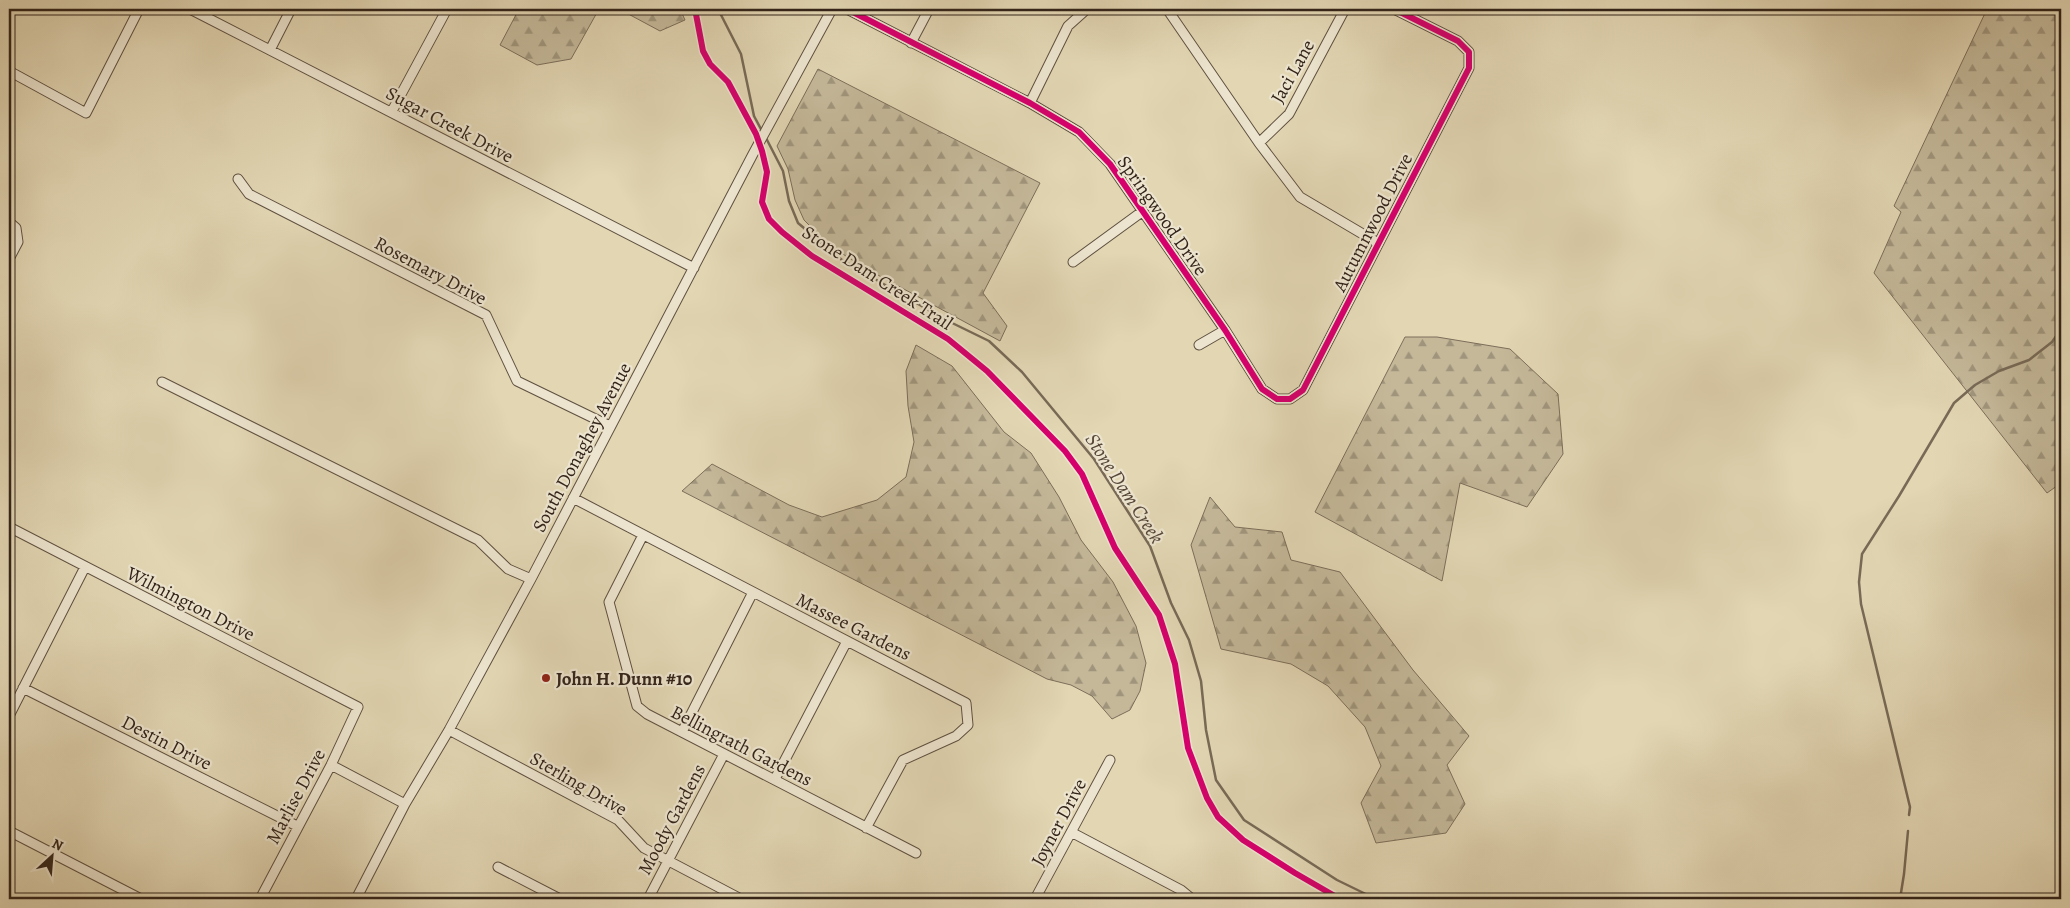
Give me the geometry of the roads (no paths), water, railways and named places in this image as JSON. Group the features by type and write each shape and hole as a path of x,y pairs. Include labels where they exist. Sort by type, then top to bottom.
{"street":[{"path":"9,71 86,113 139,9"},
{"name":"Sugar Creek Drive","path":"190,9 694,268"},
{"path":"270,50 291,9"},
{"path":"392,112 447,9"},
{"name":"South Donaghey Avenue","path":"356,899 405,804 449,730 531,579 753,154 832,9"},
{"name":"Springwood Drive","path":"847,9 1030,103 1079,132 1110,164 1144,211 1225,330 1262,389 1277,399 1290,399"},
{"path":"911,43 929,9"},
{"path":"1030,103 1068,26 1087,9"},
{"path":"1180,9 1169,12 1300,198 1378,243"},
{"name":"Jaci Lane","path":"1260,143 1289,114 1345,9"},
{"name":"Autumnwood Drive","path":"1290,399 1303,390 1469,68 1469,52 1458,41 1394,9"},
{"name":"Rosemary Drive","path":"238,180 249,194 486,316 517,381 610,426"},
{"path":"1073,262 1144,211"},
{"path":"9,222 16,228 18,242 9,259"},
{"path":"1199,345 1225,330"},
{"path":"162,382 478,540 508,569 531,579"},
{"name":"Massee Gardens","path":"573,498 966,703 968,725 956,736 903,760 866,828"},
{"name":"Wilmington Drive","path":"9,527 358,707"},
{"name":"Bellingrath Gardens","path":"642,535 610,602 637,706 682,732 916,853"},
{"path":"9,716 85,567"},
{"path":"682,732 753,592"},
{"path":"775,780 847,641"},
{"name":"Destin Drive","path":"23,688 297,826"},
{"name":"Marlise Drive","path":"260,899 331,765 358,707"},
{"name":"Sterling Drive","path":"449,730 618,820 644,848 737,898"},
{"name":"Moody Gardens","path":"648,899 724,754"},
{"name":"Joyner Drive","path":"1035,899 1110,760"},
{"path":"331,765 405,804"},
{"path":"9,832 141,899"},
{"path":"1071,832 1181,890 1192,899"},
{"path":"498,867 560,899"},
{"path":"1176,899 1181,890"}],"waterway":[{"name":"Stone Dam Creek","path":"718,9 741,54 754,116 762,131"},
{"name":"Stone Dam Creek","path":"765,136 783,171 789,201 798,223 842,260 944,319 989,341 1022,372 1094,459 1150,546 1171,603 1189,640 1201,681 1206,730 1216,780 1244,820 1337,880 1376,899"},
{"path":"1909,815 1910,807 1861,604 1859,582 1862,554 1954,403 1975,385 1999,371 2029,360 2052,342 2061,329"},
{"path":"1900,899 1908,831"}],"place":[{"name":"John H. Dunn #10","path":"546,678"}]}
